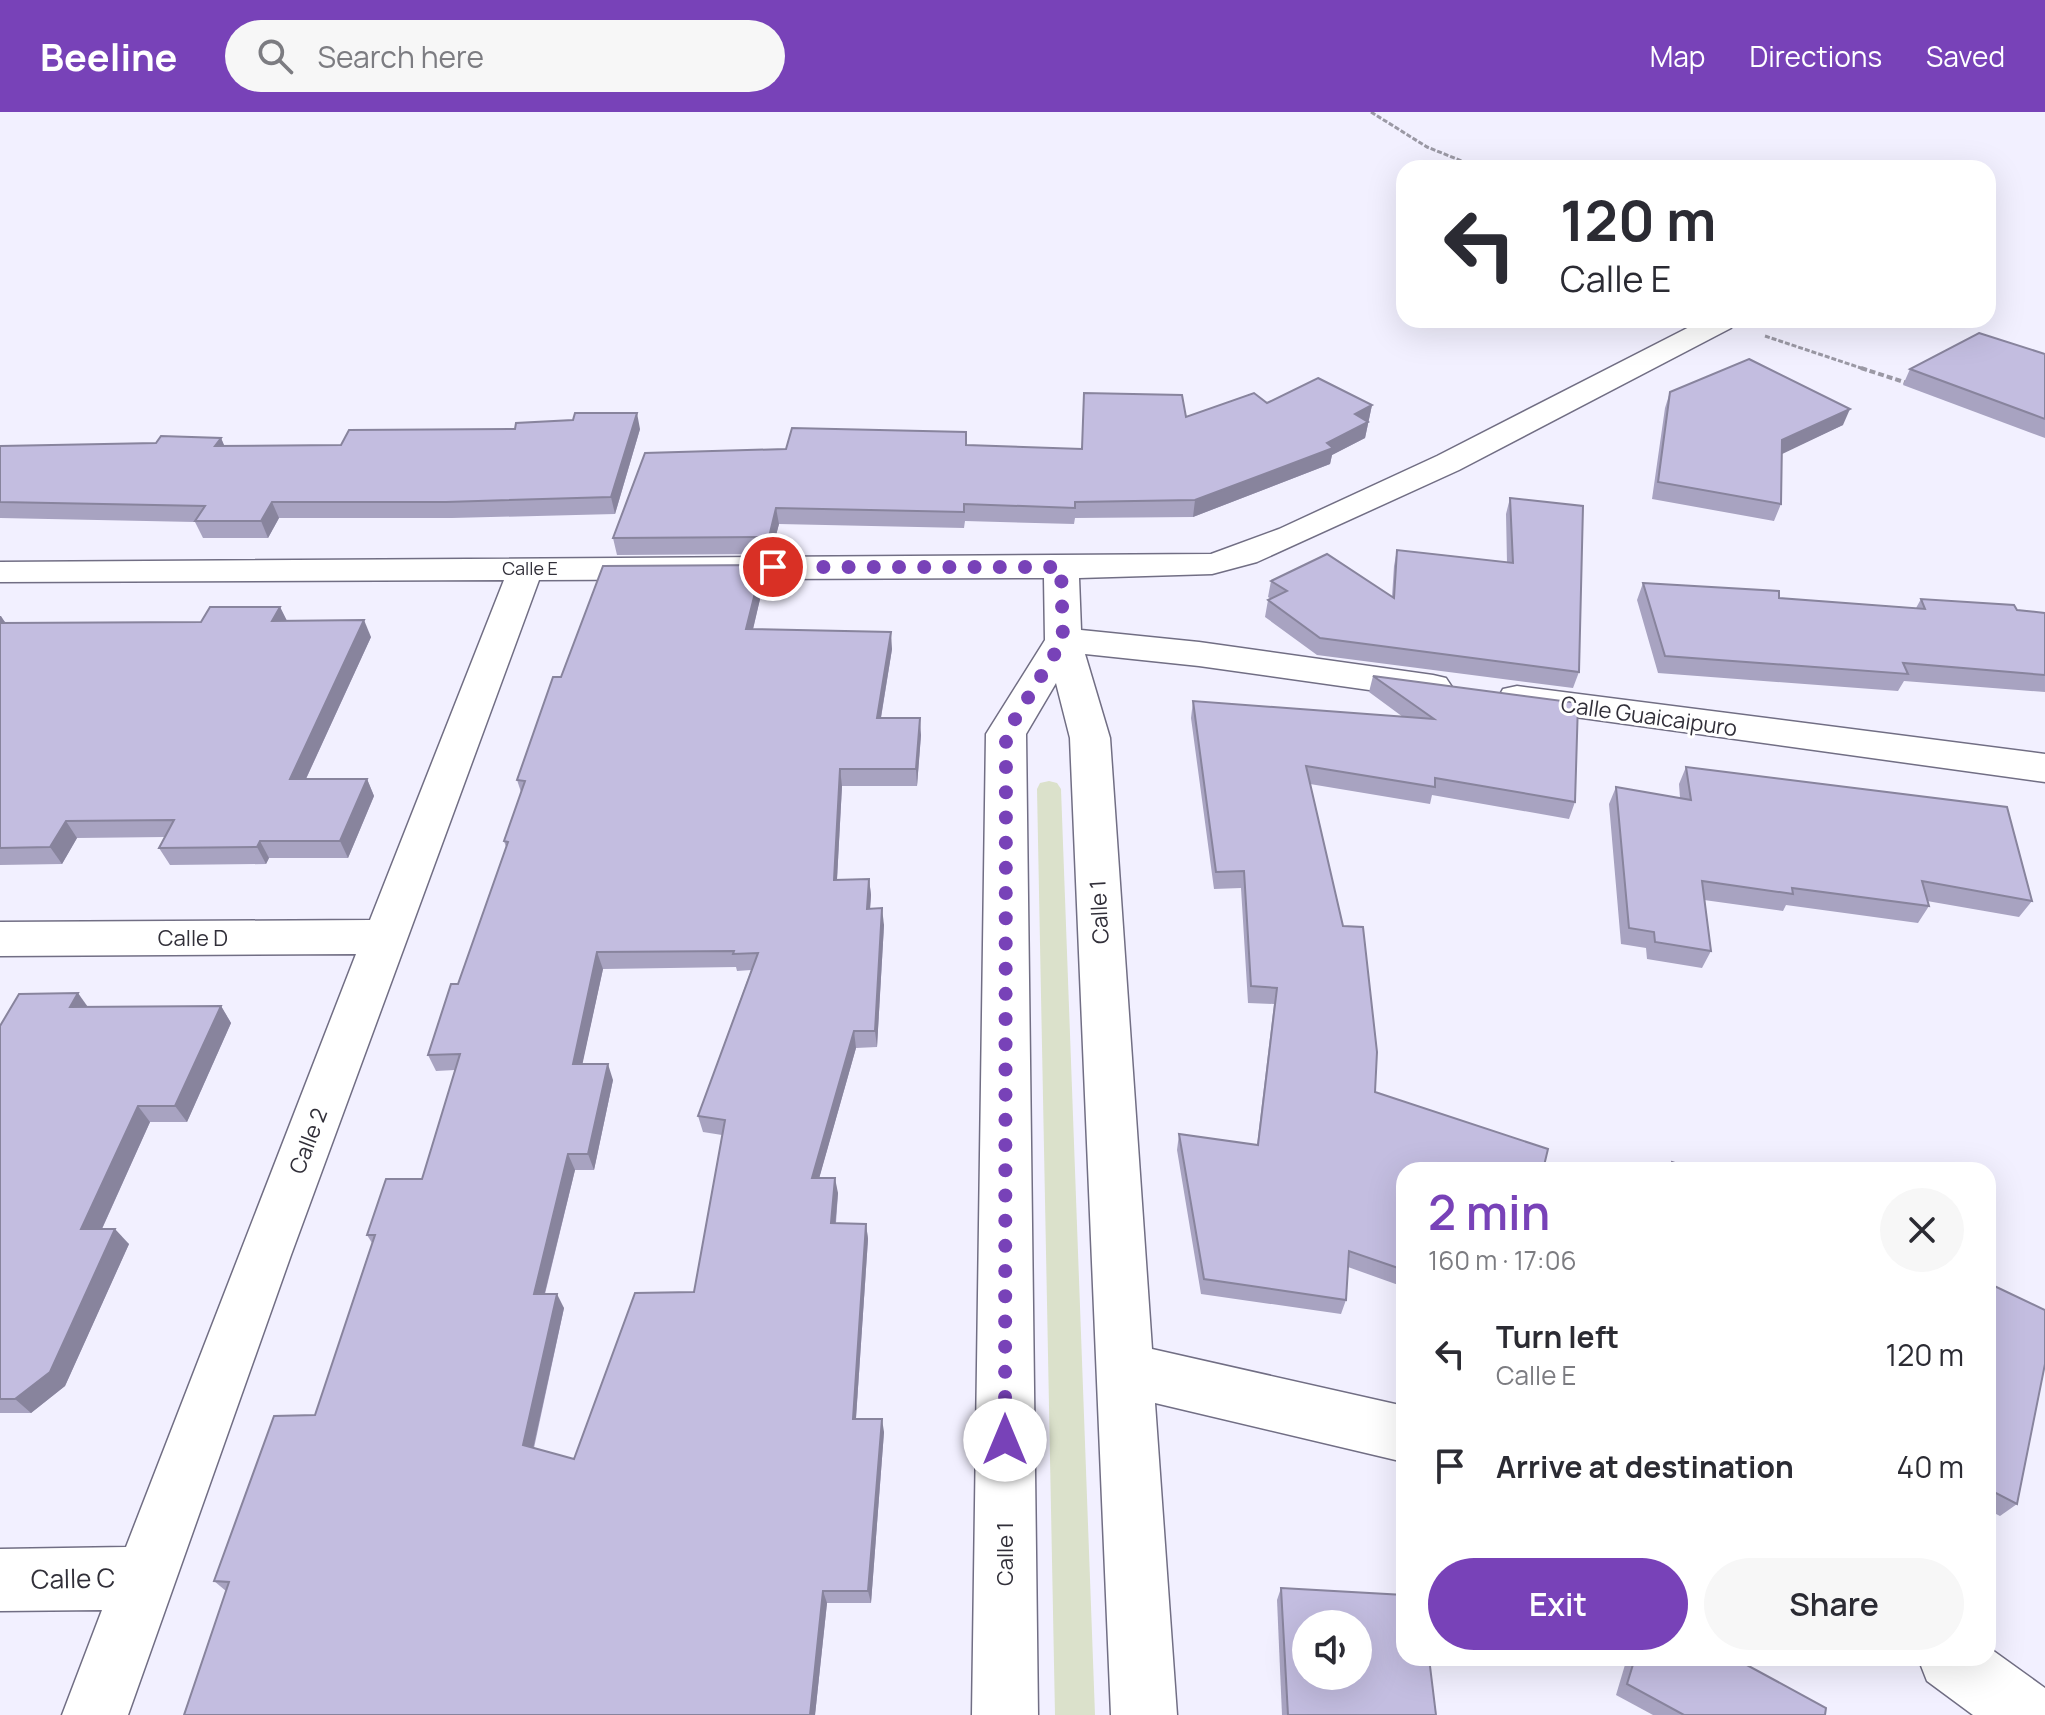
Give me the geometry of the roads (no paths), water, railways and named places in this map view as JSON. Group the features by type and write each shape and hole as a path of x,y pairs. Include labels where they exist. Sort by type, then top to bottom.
{"street":[{"name":"Calle E","path":"0,572 1173,567 1212,564 1245,555 1448,463 1709,328"},
{"name":"Calle 1","path":"1061,567 1063,640 1090,738 1144,1715"},
{"name":"Calle 2","path":"95,1715 385,937 526,569"},
{"name":"Calle 1","path":"1005,1715 1006,734 1063,640"},
{"name":"Calle Guaicaipuro","path":"1063,640 1199,654 2045,768"},
{"name":"Calle D","path":"0,939 385,937"},
{"path":"1124,1369 1396,1432"},
{"name":"Calle C","path":"0,1580 145,1578"},
{"path":"1961,1666 2027,1715"}]}
